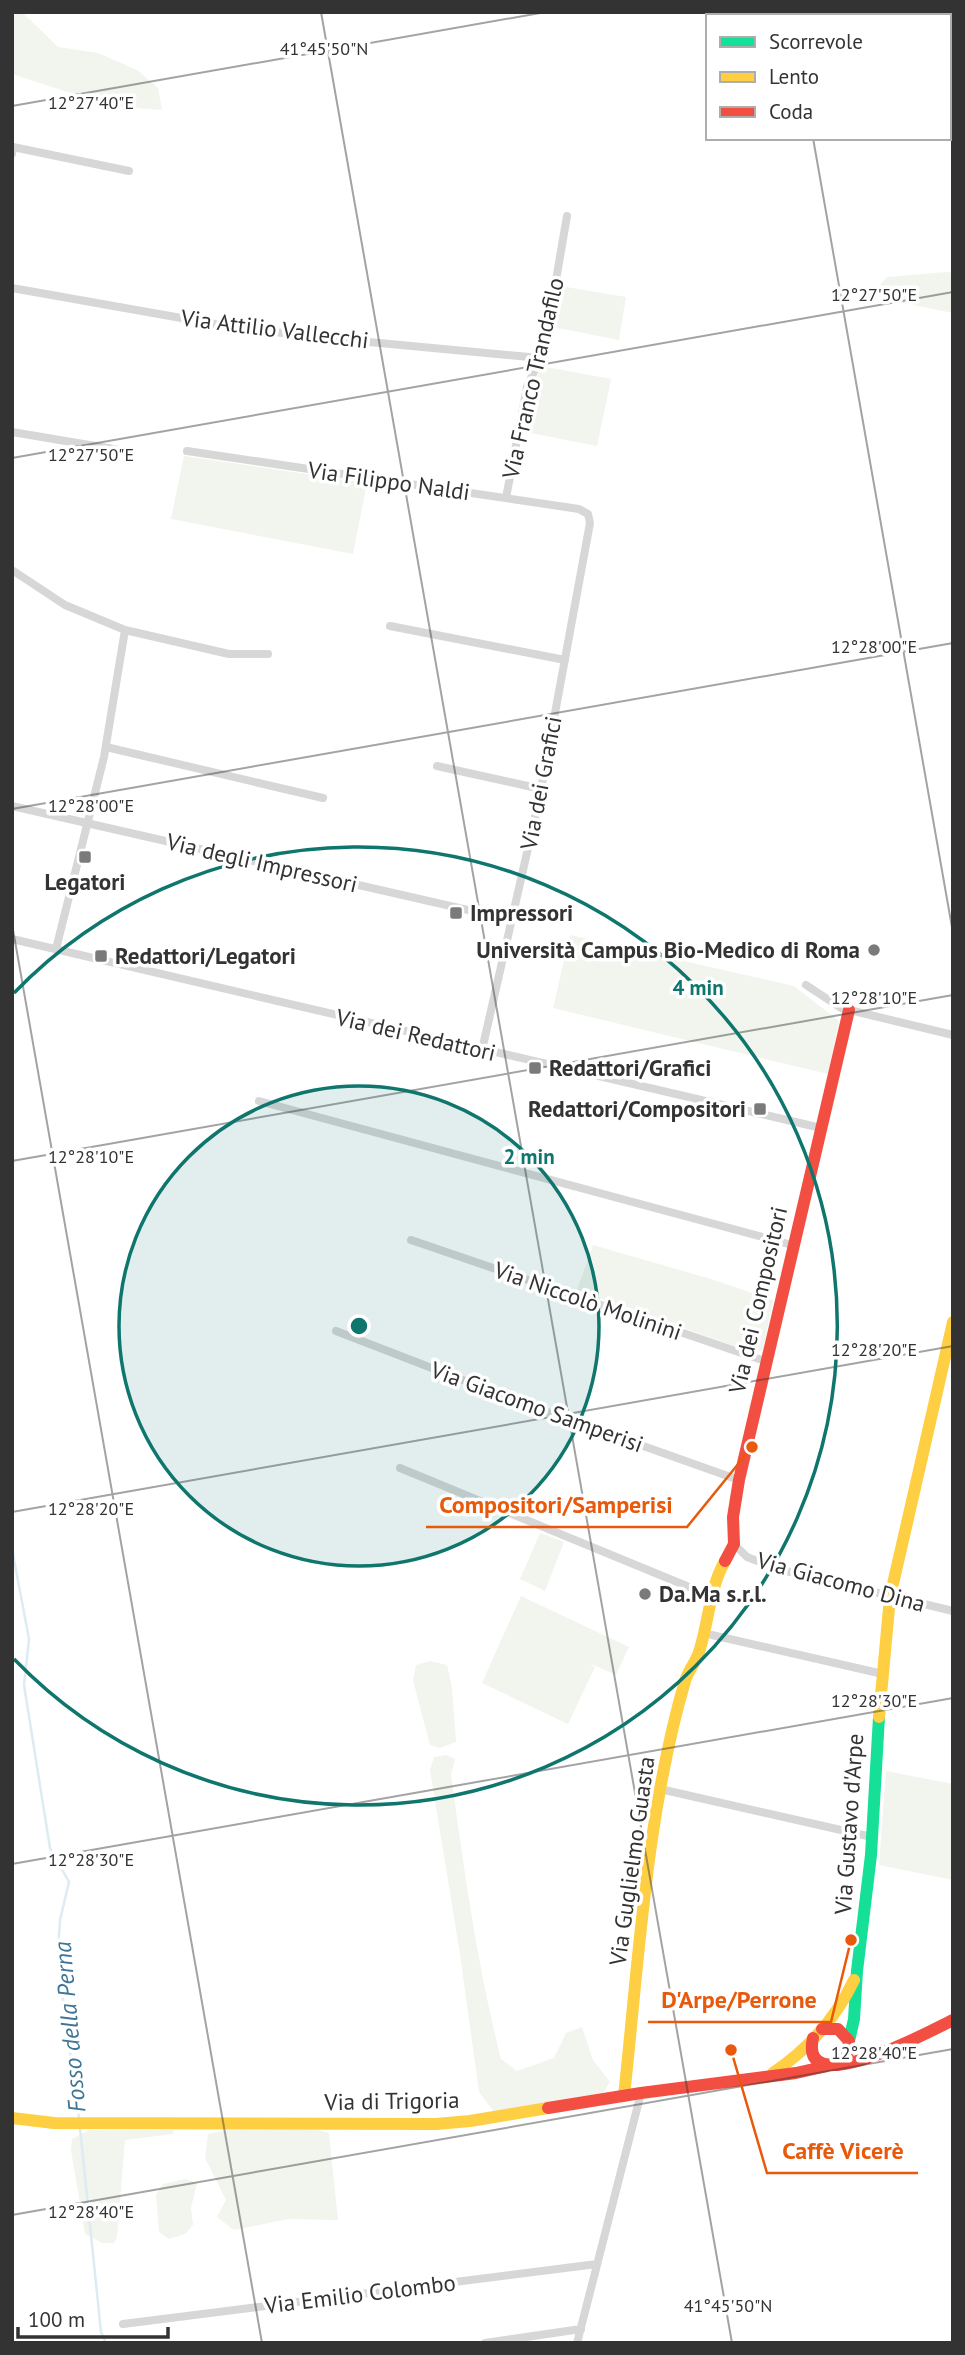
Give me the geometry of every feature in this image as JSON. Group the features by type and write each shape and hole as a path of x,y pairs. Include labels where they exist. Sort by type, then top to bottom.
{"street":[{"path":"12,154 13,147 129,170"},
{"name":"Via Franco Trandafilo","path":"506,498 527,387 544,350 567,216"},
{"name":"Via Attilio Vallecchi","path":"12,288 228,326 540,358"},
{"path":"12,432 131,452"},
{"name":"Via Filippo Naldi","path":"187,451 506,498 582,510 588,514"},
{"name":"Via dei Grafici","path":"482,1050 541,789 590,523 588,514"},
{"path":"12,570 65,605 125,630 229,654 268,654"},
{"path":"390,626 565,660"},
{"path":"56,949 106,747 125,630"},
{"path":"106,747 323,798"},
{"path":"437,766 541,789"},
{"name":"Via degli Impressori","path":"12,806 512,920"},
{"name":"Via dei Redattori","path":"12,939 821,1128"},
{"path":"806,985 829,1002 849,1010 953,1035"},
{"name":"Via dei Compositori","path":"711,1597 721,1564 734,1544 733,1517 739,1480 849,1010"},
{"path":"259,1101 792,1245"},
{"name":"Via Niccolò Molinini","path":"411,1240 765,1362"},
{"name":"Via Gustavo d'Arpe","path":"849,2041 855,2011 872,1837 875,1766 890,1597 953,1322"},
{"name":"Via Giacomo Samperisi","path":"335,1331 525,1404 739,1480"},
{"path":"400,1468 711,1597"},
{"name":"Via Giacomo Dina","path":"734,1544 747,1557 769,1566 953,1611"},
{"name":"Via Guglielmo Guasta","path":"624,2096 660,1789 687,1678 700,1650 711,1597"},
{"path":"712,1635 883,1674"},
{"path":"660,1789 872,1837"},
{"name":"Via Gustavo d'Arpe","path":"818,2033 845,1999 857,1971"},
{"name":"Via di Trigoria","path":"12,2118 54,2123 470,2122 641,2093 810,2071 866,2060 953,2020"},
{"path":"770,2076 828,2027 841,2030 849,2041 865,2051 880,2054"},
{"path":"818,2033 811,2043 813,2055 833,2065 847,2057 849,2041"},
{"path":"577,2343 641,2093"},
{"name":"Via Emilio Colombo","path":"123,2324 597,2264"},
{"path":"485,2343 581,2329"}],"shaded area":[{"path":"12,12 22,12 58,47 98,53 137,70 158,88 162,110 111,106 12,74"},
{"path":"953,273 953,313 898,302 880,285 887,277"},
{"path":"560,286 626,297 619,340 553,327"},
{"path":"546,367 611,379 597,446 531,433 525,429 539,370"},
{"path":"184,456 367,483 353,554 171,519"},
{"path":"570,935 794,986 839,1021 828,1074 553,1008"},
{"path":"593,1245 773,1300 763,1350 754,1353 577,1290"},
{"path":"540,1533 564,1542 545,1591 520,1579"},
{"path":"521,1596 629,1647 616,1675 589,1663 595,1667 568,1724 482,1683"},
{"path":"430,1661 447,1665 452,1687 456,1742 440,1748 430,1745 413,1680 416,1665"},
{"path":"446,1755 455,1759 451,1774 466,1882 501,2059 517,2071 554,2058 566,2033 582,2027 593,2060 610,2082 603,2093 494,2112 479,2092 430,1770 434,1757"},
{"path":"886,1771 953,1784 953,1880 879,1865"},
{"path":"315,2129 329,2133 338,2220 288,2219 234,2230 217,2217 226,2200 205,2158 208,2134 228,2130"},
{"path":"89,2130 174,2130 173,2134 125,2140 117,2237 114,2243 102,2243 85,2234 71,2150 72,2139"},
{"path":"186,2179 197,2183 191,2208 193,2225 185,2234 169,2239 159,2232 156,2195 163,2184"}],"waterway":[{"name":"Fosso della Perna","path":"12,1549 29,1639 24,1685 50,1848 69,1882 60,1920 58,1950 79,2118"},
{"name":"Fosso della Perna","path":"80,2128 101,2332 106,2343"}],"traffic: fast":[{"path":"849,2041 854,2019 871,1855 879,1717"}],"traffic: slow":[{"path":"879,1717 890,1597 953,1322"},
{"path":"624,2096 646,1887 661,1783 685,1681 699,1652 712,1594 725,1561"},
{"path":"773,2073 820,2032 839,2007 854,1980"},
{"path":"12,2118 54,2123 436,2124 548,2108"}],"traffic: jam":[{"path":"725,1561 734,1544 733,1517 739,1480 849,1010"},
{"path":"813,2038 814,2057 826,2064 846,2064 896,2047 953,2020"},
{"path":"822,2029 838,2029 849,2041 847,2057 839,2065"},
{"path":"548,2108 796,2073 827,2066"}],"place":[{"name":"Legatori","path":"85,857"},
{"name":"Impressori","path":"456,913"},
{"name":"Università Campus Bio-Medico di Roma","path":"874,950"},
{"name":"Redattori/Legatori","path":"101,956"},
{"name":"Redattori/Grafici","path":"535,1068"},
{"name":"Redattori/Compositori","path":"760,1109"},
{"name":"Compositori/Samperisi","path":"752,1447"},
{"name":"Da.Ma s.r.l.","path":"645,1594"},
{"name":"D'Arpe/Perrone","path":"851,1940"},
{"name":"Caffè Vicerè","path":"731,2050"}]}
